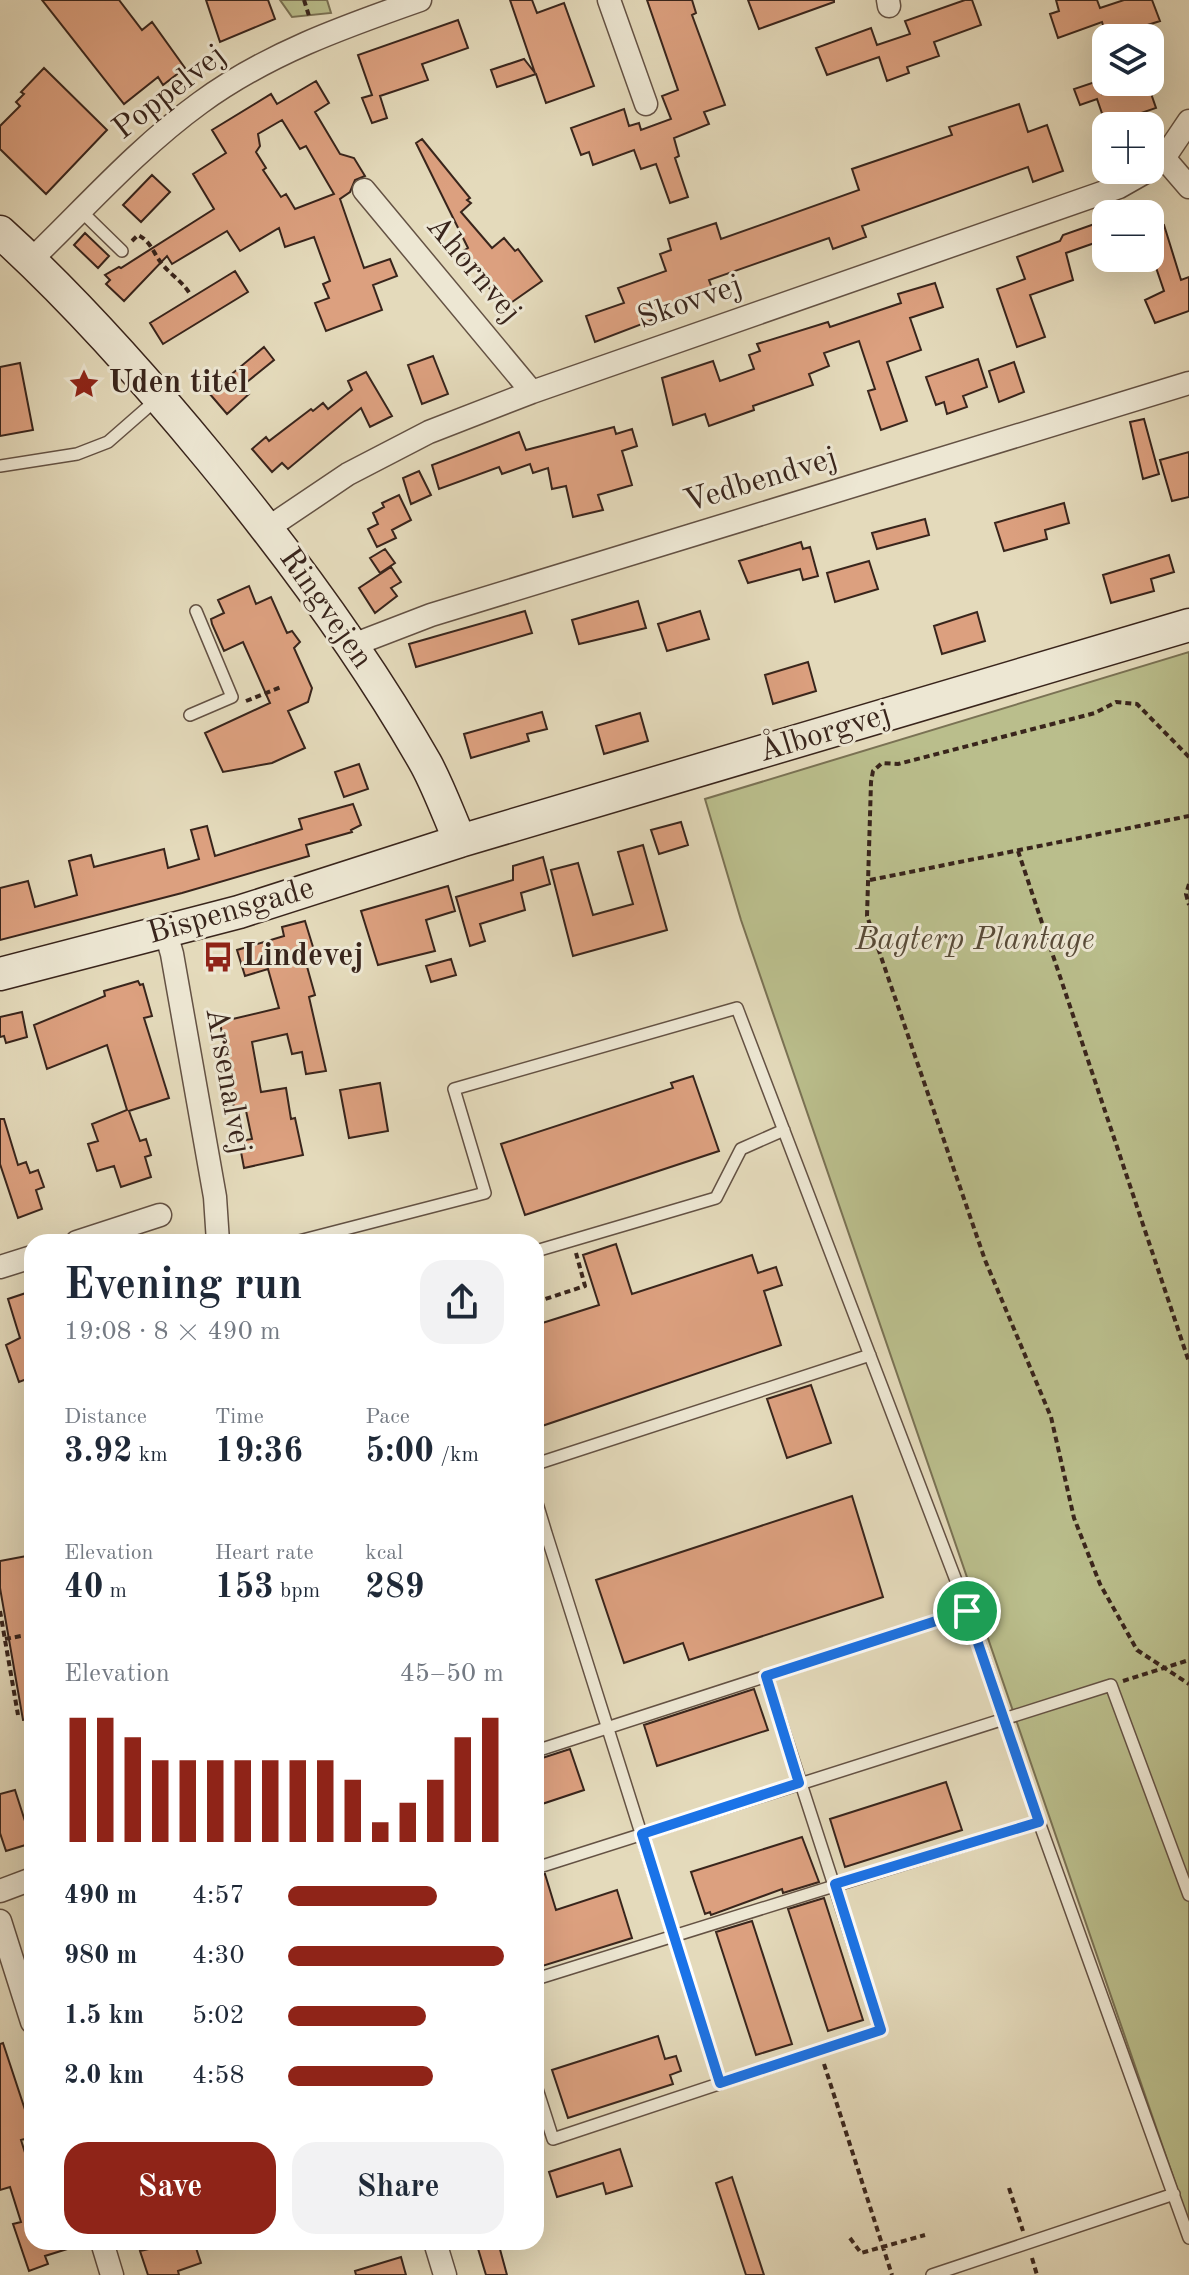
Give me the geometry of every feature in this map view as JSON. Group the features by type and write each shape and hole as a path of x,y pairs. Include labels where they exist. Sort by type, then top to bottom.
{"main road":[{"name":"Ringvejen","path":"0,232 31,260 159,397 268,528 353,645 427,767 460,841"},
{"name":"Ålborgvej","path":"460,841 1189,625"},
{"name":"Bispensgade","path":"0,974 166,933 460,841"}],"street":[{"name":"Poppelvej","path":"31,260 144,150 201,102 263,63 315,37 420,0"},
{"path":"609,0 646,104"},
{"name":"Skovvej","path":"1164,153 1189,121"},
{"path":"1164,172 1189,187"},
{"name":"Skovvej","path":"268,528 348,474 429,432 532,392 1124,184"},
{"name":"Ahornvej","path":"364,190 532,392"},
{"name":"Vedbendvej","path":"353,645 431,615 1189,383"},
{"name":"Arsenalvej","path":"166,933 215,1197 217,1234"},
{"path":"102,1234 160,1215"},
{"path":"0,1267 24,1260"},
{"path":"0,1891 24,1882"},
{"path":"0,1921 24,1997"},
{"path":"104,2250 112,2275"},
{"path":"437,2250 445,2275"}],"lane":[{"path":"81,211 122,251"},
{"path":"0,466 77,454 108,442 159,397"},
{"path":"190,715 232,697 196,611"},
{"path":"326,1234 485,1193 454,1089 737,1008 967,1611 1039,1822 1189,2238"},
{"path":"544,1249 716,1198 741,1149 784,1130"},
{"path":"544,1461 870,1355"},
{"path":"544,1543 608,1726 720,2083"},
{"path":"544,1748 967,1611"},
{"path":"544,2111 553,2139 881,2030 766,1676"},
{"path":"544,1865 1111,1685 1189,1895"},
{"path":"544,1977 1039,1822"},
{"path":"932,2275 1174,2194"}],"path":[{"path":"122,251 138,235 146,238 163,266 180,278 190,294"},
{"path":"232,697 248,701 281,687"},
{"path":"1189,757 1137,704 1116,702 1079,717 898,764 882,763 873,771 871,782 867,916 985,1260 1051,1417 1074,1518 1100,1584 1137,1650 1189,1684"},
{"path":"870,880 1189,816"},
{"path":"1018,851 1189,1362"},
{"path":"1189,884 1186,894 1189,905"},
{"path":"544,1299 585,1286 572,1241"},
{"path":"0,1611 18,1715"},
{"path":"5,1639 24,1635"},
{"path":"1111,1685 1189,1660"},
{"path":"820,2050 892,2275"},
{"path":"850,2238 861,2253 925,2235"}],"green space":[{"path":"280,0 327,0 331,13 292,17"},
{"name":"Bagterp Plantage","path":"1189,652 1189,2223 741,920 705,799"}],"building":[{"path":"42,0 119,0 142,30 152,22 185,68 163,85 158,77 124,104"},
{"path":"206,0 268,0 275,19 220,42"},
{"path":"510,0 532,0 537,13 564,3 594,86 546,103 536,74 497,87 491,70 524,59 535,73"},
{"path":"647,0 692,0 696,13 692,15 725,105 704,112 709,124 674,138 679,156 675,158 688,197 670,203 656,164 641,169 634,150 593,165 589,152 581,155 571,128 624,109 629,126 639,123 641,130 671,119 662,96 678,90"},
{"path":"748,0 834,0 834,2 759,29"},
{"path":"972,0 981,25 934,42 939,56 907,67 909,73 887,81 879,57 827,75 816,48 871,28 877,45 910,34 905,21"},
{"path":"1056,0 1097,0 1100,8 1124,0 1152,0 1160,21 1151,24 1102,22 1058,38 1050,14 1059,11"},
{"path":"458,20 468,48 422,64 428,80 380,96 387,118 372,123 362,98 372,95 358,55"},
{"path":"44,68 107,130 46,194 0,149 0,126 20,106 16,102 24,94 21,92"},
{"path":"316,81 329,103 315,112 340,154 354,158 365,176 355,180 350,192 340,199 364,268 390,259 397,276 373,285 382,310 326,331 315,303 329,298 323,284 330,281 314,237 285,247 279,228 240,251 227,231 172,264 167,256 124,301 106,284 110,280 105,275 214,209 193,174 226,153 212,130 271,94 277,104","holes":["282,120 300,149 306,146 334,194 295,209 286,194 281,197 263,170 266,168 256,152 260,146 258,134"]},
{"path":"1092,83 1092,96 1152,96 1156,108 1144,112 1102,112 1097,99 1080,105 1074,89"},
{"path":"1019,104 1028,132 1047,125 1063,171 1033,182 1028,167 862,226 866,237 833,249 829,238 709,280 713,291 660,309 663,316 595,342 586,316 624,303 618,288 666,271 660,254 671,250 668,239 716,223 721,239 859,190 852,169 952,135 949,127"},
{"path":"422,139 470,198 467,200 471,203 461,212 492,248 504,238 515,251 518,249 542,281 505,307 460,253 468,248 416,143"},
{"path":"152,175 170,192 141,222 123,205"},
{"path":"1092,225 1092,244 1066,253 1073,280 1030,295 1045,337 1017,347 997,289 1025,279 1017,257 1060,241 1063,235"},
{"path":"1164,225 1181,280 1189,277 1189,311 1155,323 1145,300 1164,291 1158,272 1164,272"},
{"path":"85,233 109,256 98,268 74,245"},
{"path":"235,271 248,292 163,344 150,323"},
{"path":"935,283 943,307 910,318 921,350 887,362 907,421 881,430 868,391 875,389 859,341 824,353 829,366 809,374 813,385 753,406 754,410 709,426 705,414 673,425 662,378 713,361 720,381 754,369 749,355 760,351 757,344 828,322 830,327 901,303 898,294"},
{"path":"264,347 274,360 242,386 249,394 227,414 209,393"},
{"path":"433,356 448,394 422,404 408,365"},
{"path":"978,359 987,387 963,396 967,407 947,414 944,402 936,405 926,377"},
{"path":"1014,362 1024,392 999,402 989,371"},
{"path":"20,363 33,430 0,436 0,367"},
{"path":"366,372 392,416 370,427 361,408 288,469 282,463 272,472 252,449 266,437 269,441 311,409 313,411 323,403 328,409 352,390 348,381"},
{"path":"1144,419 1159,474 1143,479 1130,422"},
{"path":"614,427 616,434 632,429 637,446 622,451 632,485 598,495 603,510 573,517 566,486 552,489 548,468 533,473 530,464 502,474 499,467 439,489 432,465 519,432 526,450"},
{"path":"1189,452 1189,497 1172,501 1160,460"},
{"path":"419,471 431,495 411,504 403,478"},
{"path":"399,495 411,520 392,530 396,538 377,547 368,529 378,524 373,513 384,507 382,503"},
{"path":"1064,503 1069,523 1045,530 1047,539 1004,551 995,523"},
{"path":"925,519 929,535 877,549 872,533"},
{"path":"801,542 803,549 810,547 818,576 803,580 800,569 748,583 739,561"},
{"path":"385,549 395,563 380,573 370,558"},
{"path":"1169,555 1174,572 1151,579 1154,591 1111,603 1103,575"},
{"path":"869,561 878,589 835,602 827,573"},
{"path":"391,567 401,582 391,588 397,596 375,613 359,588"},
{"path":"249,586 256,604 271,597 287,633 292,631 300,642 294,648 312,688 308,702 288,711 305,748 272,763 223,772 205,733 270,703 243,642 224,651 211,619 224,613 218,600"},
{"path":"638,601 646,628 579,644 572,620"},
{"path":"525,611 532,633 416,667 409,644"},
{"path":"700,611 709,639 667,651 658,624"},
{"path":"977,612 985,641 942,654 934,626"},
{"path":"808,662 816,691 773,704 765,675"},
{"path":"542,712 547,729 527,734 529,741 471,758 464,734"},
{"path":"640,713 648,741 604,754 596,726"},
{"path":"359,764 368,789 344,797 335,772"},
{"path":"353,804 361,825 352,832 306,845 309,856 0,940 0,888 28,881 35,907 77,895 69,861 91,855 94,867 164,849 168,868 199,859 191,830 207,826 215,856 302,829 299,819"},
{"path":"681,822 688,845 659,854 651,830"},
{"path":"643,845 667,930 573,956 551,870 578,863 593,915 633,904 618,852"},
{"path":"543,857 550,884 521,893 525,910 480,924 485,941 470,946 456,897 513,880 513,866"},
{"path":"448,886 455,911 426,920 435,951 378,965 361,911"},
{"path":"305,921 317,960 306,963 315,995 309,997 326,1071 306,1074 302,1052 292,1054 287,1034 252,1042 261,1092 286,1088 291,1119 295,1118 303,1155 244,1168 239,1141 252,1139 245,1106 234,1108 220,1022 279,1008 268,969 245,976 237,950 284,936 282,927"},
{"path":"451,959 456,975 431,982 426,966"},
{"path":"138,981 140,985 143,984 152,1016 144,1018 169,1098 129,1111 140,1141 146,1139 151,1155 145,1157 151,1177 121,1187 114,1166 97,1171 88,1144 98,1141 92,1124 127,1110 107,1045 47,1069 34,1025 105,996 104,991"},
{"path":"22,1012 27,1037 6,1043 4,1036 0,1037 0,1017"},
{"path":"693,1076 719,1151 525,1215 501,1144 673,1088 671,1083"},
{"path":"380,1083 388,1131 349,1138 340,1090"},
{"path":"0,1119 4,1119 18,1165 26,1162 30,1173 38,1170 44,1187 36,1190 42,1209 18,1218 0,1164"},
{"path":"616,1244 632,1294 752,1255 758,1273 776,1267 782,1285 764,1291 781,1345 544,1425 544,1322 599,1305 583,1255"},
{"path":"24,1294 24,1380 19,1382 6,1345 20,1338 8,1299"},
{"path":"811,1385 831,1443 787,1458 767,1399"},
{"path":"852,1496 883,1597 689,1660 683,1643 624,1663 596,1580"},
{"path":"24,1556 24,1720 0,1588 0,1561"},
{"path":"754,1689 768,1730 657,1766 644,1725"},
{"path":"570,1749 584,1790 544,1803 544,1757"},
{"path":"946,1782 962,1830 845,1867 830,1819"},
{"path":"15,1790 24,1818 24,1845 6,1851 0,1833 0,1794"},
{"path":"802,1837 819,1882 783,1893 782,1889 711,1915 710,1912 705,1914 691,1872"},
{"path":"544,1874 556,1910 617,1890 632,1938 544,1966"},
{"path":"824,1898 863,2020 828,2031 788,1909"},
{"path":"752,1921 792,2044 756,2055 716,1932"},
{"path":"658,2036 665,2059 676,2056 681,2071 670,2075 673,2084 568,2118 552,2070"},
{"path":"3,2043 24,2107 24,2139 21,2140 24,2150 24,2250 64,2250 45,2256 48,2264 29,2271 13,2224 21,2222 10,2187 0,2190 0,2044"},
{"path":"620,2149 632,2186 606,2194 603,2183 557,2197 549,2172"},
{"path":"732,2177 764,2275 746,2275 716,2183"},
{"path":"197,2250 201,2263 178,2271 179,2275 148,2275 140,2251"},
{"path":"478,2250 500,2250 507,2275 486,2275"},
{"path":"401,2257 406,2275 356,2275 355,2271"}],"place":[{"name":"Uden titel","path":"84,384"},
{"name":"Lindevej","path":"218,957"}],"route":[{"path":"967,1611 1039,1822 835,1884 881,2030 720,2083 642,1834 799,1783 766,1676 967,1611"}]}
